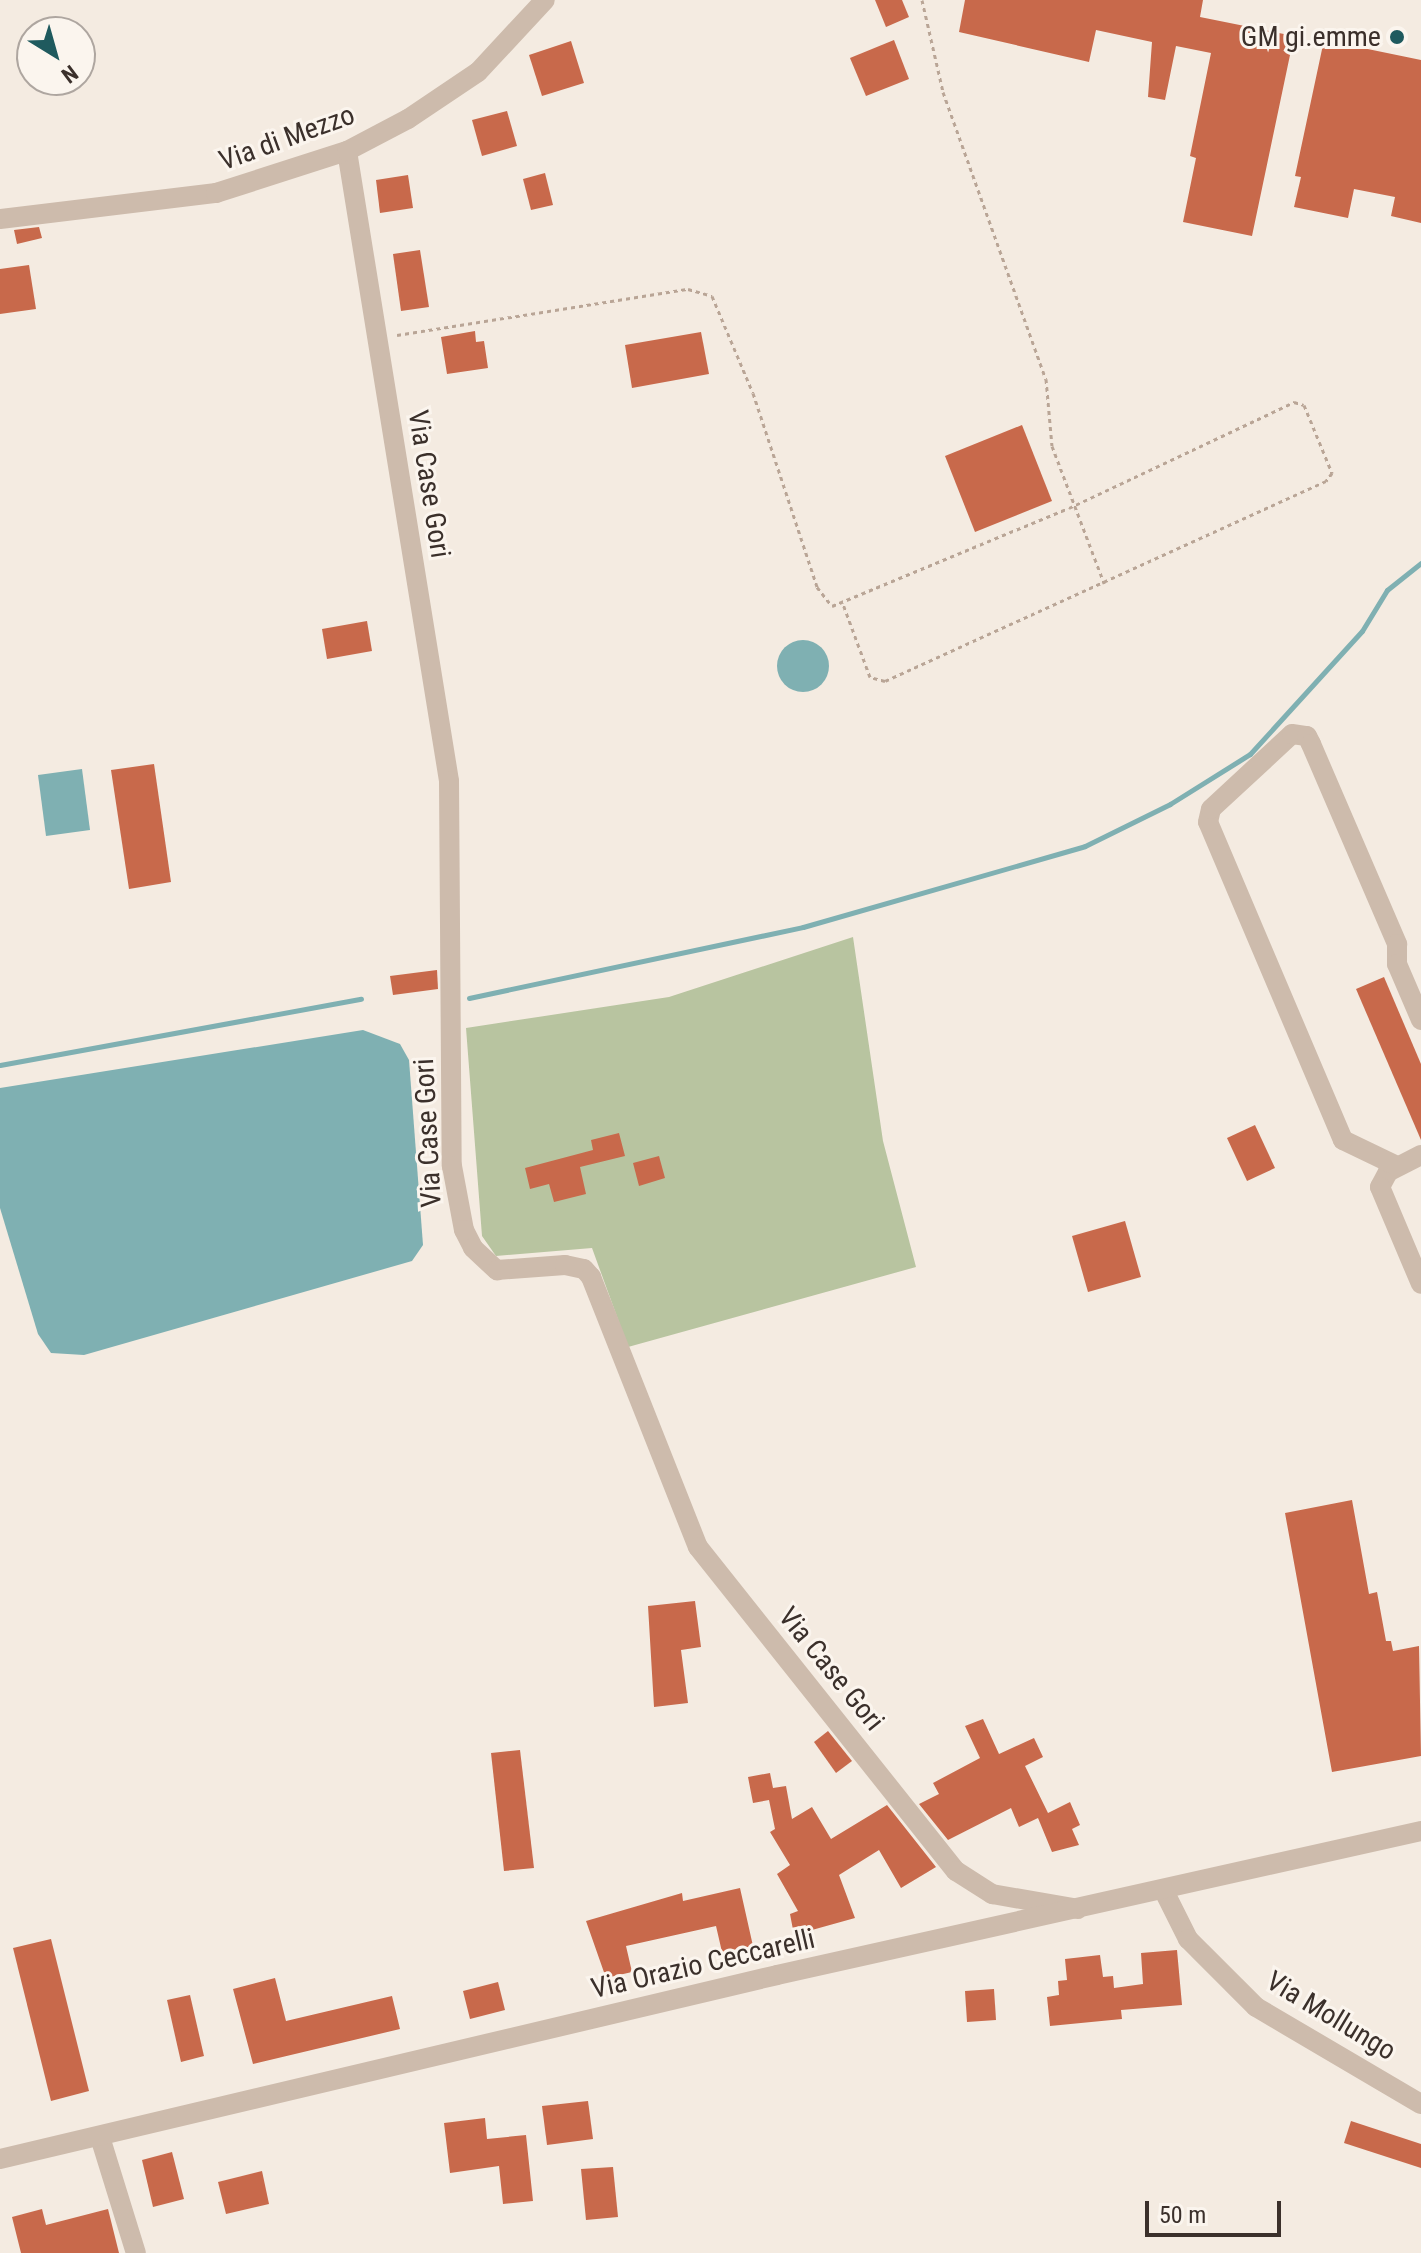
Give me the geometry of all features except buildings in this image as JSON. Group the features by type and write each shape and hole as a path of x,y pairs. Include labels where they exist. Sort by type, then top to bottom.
{"street":[{"name":"Via di Mezzo","path":"0,219 216,193 347,151 420,112 478,72 545,0"},
{"name":"Via Case Gori","path":"347,151 449,781 452,1166 464,1230 479,1255 497,1270 565,1265 584,1269 591,1277 698,1547 956,1871 992,1894 1078,1909"},
{"path":"1397,1166 1343,1140 1208,822 1211,809 1292,734 1307,736 1311,744 1397,944 1397,964 1421,1020"},
{"path":"1421,1155 1397,1166 1382,1181 1380,1196 1421,1284"},
{"name":"Via Orazio Ceccarelli","path":"0,2159 777,1975 1164,1891 1421,1831"},
{"name":"Via Mollungo","path":"1164,1891 1188,1939 1256,2007 1421,2104"},
{"path":"100,2137 136,2253"}],"path":[{"path":"922,0 943,92 1046,379 1052,446 1104,583"},
{"path":"378,338 688,289 712,296 753,393 817,587 824,601 843,604 1073,505 1294,402 1304,405 1330,479 878,683 870,677 843,604"}],"green space":[{"path":"853,937 883,1141 916,1267 628,1347 592,1248 496,1256 482,1236 466,1028 669,997"}],"water":[{"path":"803,640 821,648 829,666 821,684 803,692 785,684 777,666 785,648"},
{"path":"82,769 90,830 46,836 38,775"},
{"path":"363,1030 400,1044 409,1060 423,1245 412,1261 84,1355 51,1353 38,1334 0,1208 0,1088"}],"waterway":[{"path":"469,998 803,927 1085,846 1170,804 1250,754 1362,631 1387,590 1421,563"},
{"path":"0,1065 361,999"}],"place":[{"name":"GM gi.emme","path":"1397,37"}]}
